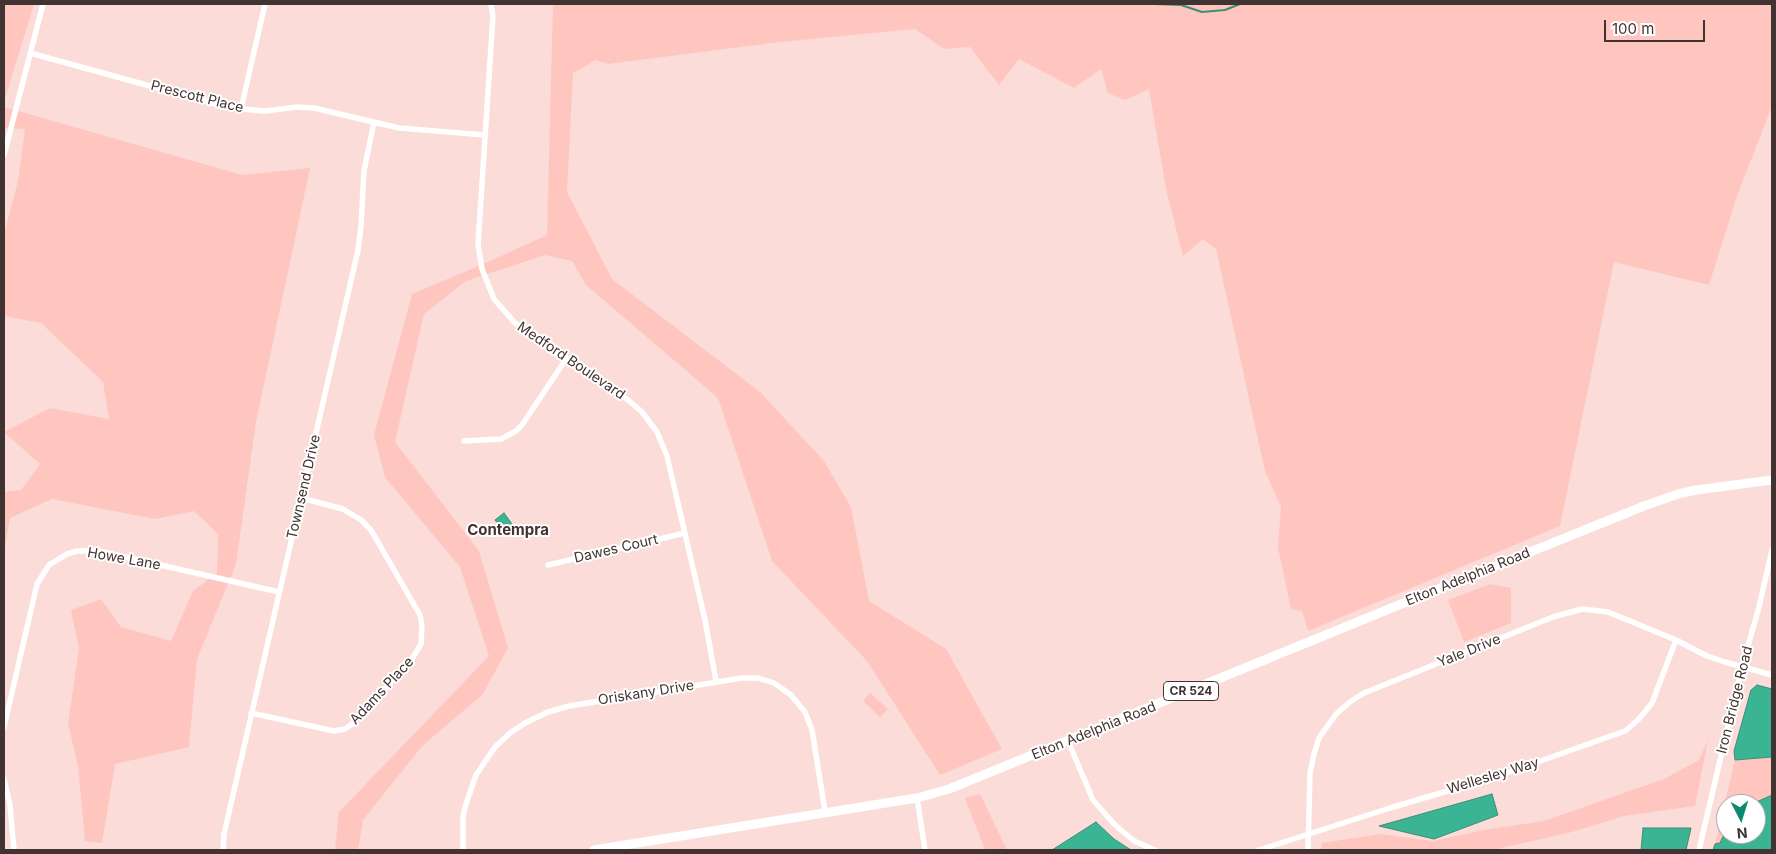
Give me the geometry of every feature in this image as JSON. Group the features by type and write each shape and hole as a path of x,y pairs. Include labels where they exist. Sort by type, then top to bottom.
{"main road":[{"name":"Elton Adelphia Road","path":"594,850 825,811 916,798 955,787 1644,506 1696,490 1772,480"}],"street":[{"path":"4,155 43,4"},
{"path":"241,109 264,4"},
{"name":"Medford Boulevard","path":"491,4 493,16 478,244 482,269 494,299 507,315 525,331 628,400 642,412 661,440 667,456 705,620 716,681"},
{"name":"Prescott Place","path":"30,53 222,106 265,112 303,107 407,129 485,135"},
{"name":"Townsend Drive","path":"223,850 224,834 251,714 358,250 364,171 374,122"},
{"path":"464,441 501,439 516,431 522,425 566,359"},
{"name":"Adams Place","path":"251,714 334,731 345,729 352,724 410,662 421,644 422,626 420,615 371,530 361,520 343,509 301,498"},
{"name":"Dawes Court","path":"548,565 685,533"},
{"name":"Iron Bridge Road","path":"1699,850 1772,550"},
{"name":"Howe Lane","path":"4,727 37,584 49,565 66,554 99,551 279,592"},
{"name":"Yale Drive","path":"1308,850 1310,773 1320,738 1336,714 1364,693 1553,617 1582,609 1608,612 1676,640 1707,656 1772,675"},
{"name":"Wellesley Way","path":"1259,850 1498,776 1625,731 1638,720 1652,703 1676,640"},
{"name":"Oriskany Drive","path":"463,850 464,816 474,780 481,766 495,747 517,728 548,712 569,706 742,678 758,678 783,688 796,699 805,712 812,730 825,811"},
{"path":"1068,741 1093,800 1114,824 1134,841 1155,850"},
{"path":"4,778 11,812 14,850"},
{"path":"916,798 925,850"}],"shaded area":[{"path":"4,4 34,4 4,102"},
{"path":"553,4 1772,4 1772,106 1737,196 1709,285 1614,262 1560,526 1308,631 1302,611 1291,609 1278,547 1281,507 1265,471 1216,249 1203,239 1183,256 1166,189 1149,89 1125,100 1108,93 1101,69 1074,88 1019,59 999,85 970,47 944,49 915,29 780,42 608,64 596,60 573,73 567,192 612,279 760,392 824,461 851,507 869,601 946,649 1002,749 940,775 867,661 772,561 718,398 586,285 572,261 545,255 466,281 424,314 395,442 479,551 508,648 482,695 422,746 363,820 358,850 335,850 339,812 489,656 460,567 385,477 374,435 412,294 547,235"},
{"path":"4,107 242,175 310,168 256,422 236,564 197,659 189,747 115,764 102,843 85,841 78,765 68,724 79,648 71,610 101,599 121,627 171,641 193,591 217,573 218,534 194,511 155,519 52,499 10,518 4,552 4,492 21,490 40,464 4,432 50,408 109,419 103,382 41,323 4,316 4,234 18,181 25,129 4,128"},
{"path":"504,513 512,524 507,528 502,522 498,524 495,520"},
{"path":"1490,584 1511,588 1511,623 1464,642 1448,600"},
{"path":"1757,685 1772,689 1772,757 1735,760 1734,751 1751,690"},
{"path":"870,693 888,709 880,717 863,701"},
{"path":"1708,740 1695,806 1624,816 1572,832 1493,850 1321,850 1322,843 1380,834 1433,841 1484,830 1544,821 1664,779 1699,760"},
{"path":"1772,757 1772,795 1766,798 1766,794 1727,794 1735,760"},
{"path":"980,794 1007,850 985,850 965,798"},
{"path":"1492,794 1498,815 1434,839 1379,826"},
{"path":"1772,795 1772,850 1713,850 1716,844 1766,844 1766,798"},
{"path":"1096,822 1114,839 1131,850 1052,850"},
{"path":"1643,828 1691,828 1686,850 1641,850"}],"waterway":[{"path":"1155,4 1181,5 1202,12 1225,10 1240,4"}],"district":[{"name":"Contempra","path":"508,530"}]}
